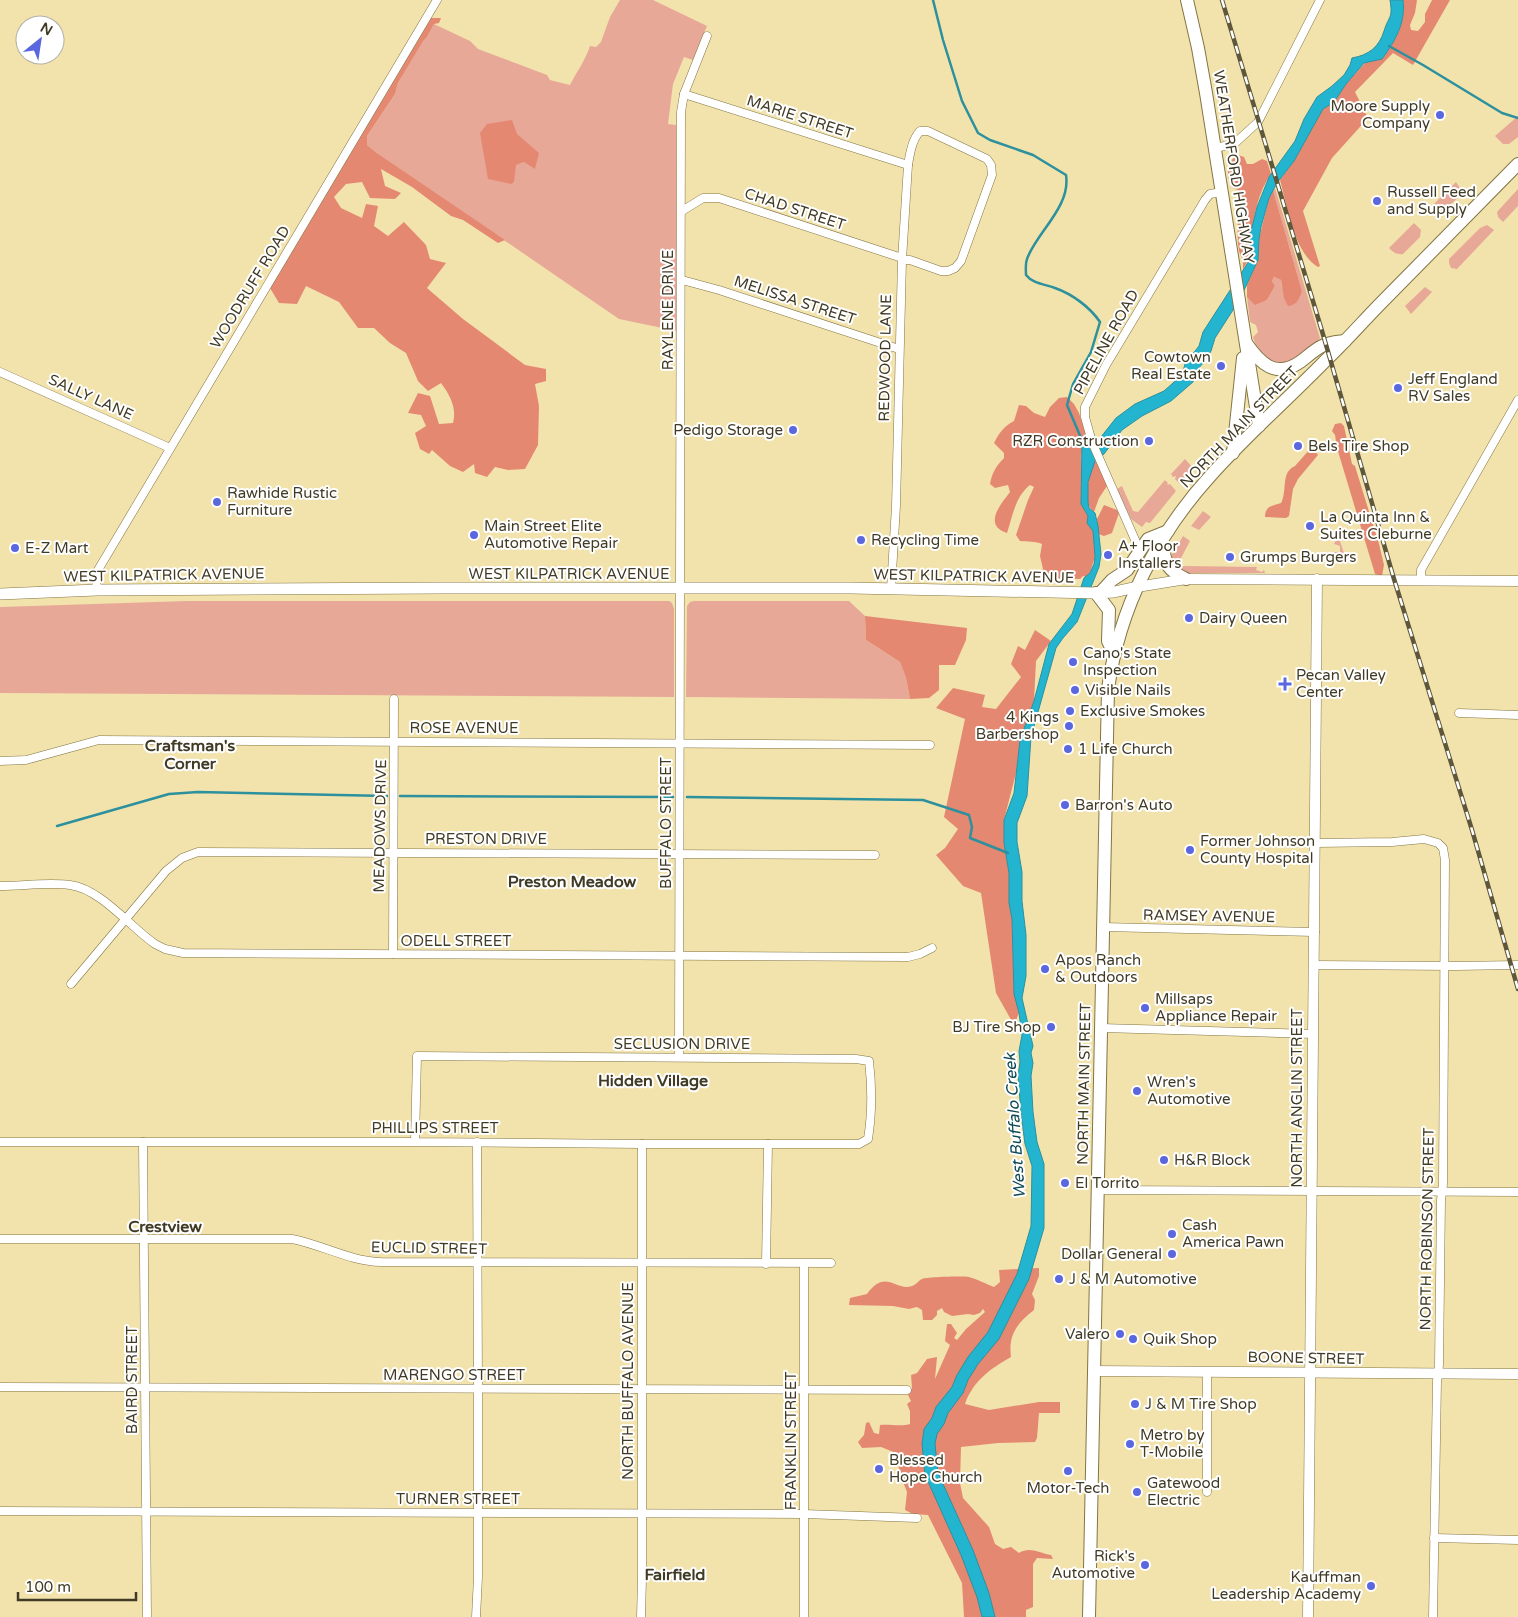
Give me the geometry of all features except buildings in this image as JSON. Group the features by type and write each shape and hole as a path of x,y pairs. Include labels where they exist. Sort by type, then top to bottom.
{"main road":[{"name":"WEATHERFORD HIGHWAY","path":"1187,0 1198,48 1215,148 1244,341"},
{"name":"NORTH MAIN STREET","path":"1089,1617 1108,689 1114,654 1124,619 1137,587 1164,536 1210,475 1345,341 1518,164"},
{"path":"1244,341 1261,362 1271,368 1282,370 1298,364 1324,345 1345,341"},
{"path":"1244,341 1259,426"},
{"path":"1233,453 1244,341"},
{"path":"1114,654 1108,641 1108,610 1099,592 1112,580 1124,573 1148,539 1164,536 1168,567 1171,571 1186,579"},
{"name":"WEST KILPATRICK AVENUE","path":"0,594 96,590 369,588 891,589 1099,592 1137,587"}],"street":[{"name":"WOODRUFF ROAD","path":"96,590 98,570 437,0"},
{"path":"1215,148 1234,144 1258,122 1320,0"},
{"name":"RAYLENE DRIVE","path":"681,589 681,112 684,94 707,36"},
{"name":"MARIE STREET","path":"684,94 908,165"},
{"name":"REDWOOD LANE","path":"891,589 895,529 902,259 908,165 916,136 920,131"},
{"name":"CHAD STREET","path":"682,211 703,198 720,198 902,259 941,271 948,271 955,268 960,261 992,175 992,165 987,159 928,131 920,131"},
{"name":"PIPELINE ROAD","path":"1140,551 1092,442 1085,417 1085,408 1102,373 1205,200 1210,194 1222,192"},
{"name":"MELISSA STREET","path":"682,280 719,290 899,349"},
{"name":"SALLY LANE","path":"0,372 170,448"},
{"path":"1421,580 1421,570 1518,400"},
{"path":"1137,587 1186,579 1518,581"},
{"name":"NORTH ANGLIN STREET","path":"1308,1617 1317,579"},
{"name":"BUFFALO STREET","path":"679,1057 681,589"},
{"name":"MEADOWS DRIVE","path":"392,954 394,699"},
{"path":"1460,713 1518,715"},
{"name":"ROSE AVENUE","path":"0,761 26,760 99,740 930,745"},
{"name":"NORTH ROBINSON STREET","path":"1316,843 1392,842 1424,839 1438,843 1443,848 1445,860 1442,1191 1433,1617"},
{"name":"PRESTON DRIVE","path":"71,984 174,863 198,852 875,855"},
{"name":"ODELL STREET","path":"0,886 70,885 84,889 95,895 155,944 164,949 183,953 908,957 932,948"},
{"name":"RAMSEY AVENUE","path":"1103,927 1314,932"},
{"path":"1314,965 1518,965"},
{"path":"1101,1028 1313,1034"},
{"name":"SECLUSION DRIVE","path":"415,1142 417,1056 679,1057 856,1059 869,1061 870,1124 868,1139"},
{"name":"PHILLIPS STREET","path":"0,1142 859,1144 868,1139"},
{"name":"BAIRD STREET","path":"144,1142 147,1617"},
{"path":"476,1617 478,1577 477,1142"},
{"name":"NORTH BUFFALO AVENUE","path":"641,1617 642,1144"},
{"path":"766,1264 768,1144"},
{"path":"1098,1190 1518,1192"},
{"name":"EUCLID STREET","path":"0,1239 292,1240 304,1242 353,1259 366,1261 830,1263"},
{"name":"FRANKLIN STREET","path":"804,1264 804,1617"},
{"name":"BOONE STREET","path":"1094,1371 1518,1374"},
{"path":"1207,1372 1207,1492"},
{"name":"MARENGO STREET","path":"0,1387 907,1390"},
{"name":"TURNER STREET","path":"0,1511 804,1514 917,1518"},
{"path":"1434,1538 1518,1540"}],"shaded area":[{"path":"620,0 653,0 707,26 693,60 684,57 673,84 668,124 676,125 677,331 619,319 367,145 367,136 395,94 398,83 434,24 470,41 478,49 547,75 550,80 570,85 590,46 596,47 601,42 610,17","holes":["517,134 524,141 524,162 515,165"]},
{"path":"1403,0 1417,0 1415,13 1410,25 1411,30 1418,31 1425,22 1425,14 1432,0 1450,0 1413,65 1393,53 1355,92 1368,118 1332,158 1303,211 1320,266 1318,267 1303,251 1297,240 1280,180 1294,161 1323,109 1334,102 1346,84 1365,63 1382,59 1387,52 1401,24"},
{"path":"429,18 441,18 439,23 434,24 423,41 398,83 395,94 367,136 367,145 505,240 498,243 463,220 451,216 412,187 381,169 385,186 401,193 395,199 370,198 362,182 346,184 334,197 341,208 362,218 366,204 378,206 374,226 388,236 404,222 426,245 430,259 446,263 427,288 463,319 525,365 546,369 546,381 535,384 539,406 538,445 525,469 508,470 495,467 487,477 475,473 474,464 463,472 450,466 432,450 429,454 420,449 415,433 426,426 421,415 408,413 418,393 430,396 439,424 453,423 454,412 452,402 441,383 428,391 418,381 406,353 390,343 374,328 358,328 339,302 306,286 297,304 279,303 270,288"},
{"path":"1518,116 1518,137 1509,144 1503,144 1495,136"},
{"path":"512,120 517,134 539,153 535,169 524,162 516,165 514,182 511,184 488,179 480,133 487,124"},
{"path":"1238,155 1244,157 1247,164 1253,164 1262,159 1267,161 1271,174 1263,187 1258,203 1252,227 1249,256 1243,269 1243,259 1239,250 1237,214 1241,194 1240,191 1231,187 1228,173 1231,161"},
{"path":"1456,182 1460,188 1459,197 1443,211 1432,206"},
{"path":"1275,188 1320,338 1303,355 1293,361 1284,363 1274,362 1265,358 1258,350 1253,337 1258,332 1256,325 1250,322 1247,297 1255,304 1267,300 1275,286 1272,281 1274,277 1281,280 1282,288 1302,291 1273,190"},
{"path":"1518,189 1518,206 1503,222 1498,217 1497,212"},
{"path":"1273,190 1302,291 1296,303 1288,306 1284,298 1281,280 1274,277 1272,281 1275,286 1267,300 1255,305 1247,297 1247,285 1258,260 1259,239 1269,198"},
{"path":"1414,223 1421,230 1420,237 1403,254 1397,254 1392,251 1389,248"},
{"path":"1487,225 1494,230 1457,269 1451,268 1449,259 1480,228"},
{"path":"1425,287 1432,292 1411,314 1405,306"},
{"path":"1067,397 1079,413 1087,438 1081,455 1081,504 1088,516 1087,523 1093,531 1095,556 1090,573 1086,577 1083,576 1080,579 1043,578 1040,556 1042,544 1020,541 1016,535 1034,487 1030,485 1021,495 1007,533 996,525 995,520 998,509 1010,492 1008,485 995,488 990,484 995,470 1004,458 1004,453 994,443 1002,430 1014,421 1019,405 1026,406 1034,413 1045,417 1050,407 1059,398"},
{"path":"1341,423 1344,426 1352,464 1355,466 1379,544 1384,565 1382,576 1375,574 1337,448 1335,435 1332,431 1335,424"},
{"path":"1313,448 1318,455 1298,479 1293,489 1289,516 1286,518 1265,517 1268,509 1281,503 1288,472"},
{"path":"1185,459 1193,468 1180,484 1175,479 1176,476 1173,477 1171,474"},
{"path":"1095,461 1100,466 1107,486 1099,498 1094,512 1088,502 1087,488"},
{"path":"1165,480 1168,483 1167,485 1170,484 1176,491 1150,523 1146,522 1142,527 1131,519 1117,489 1122,486 1133,511 1138,512"},
{"path":"1104,505 1117,510 1119,513 1112,533 1104,536 1098,534 1097,519"},
{"path":"1203,511 1211,517 1199,530 1191,526"},
{"path":"1342,528 1345,535 1339,538 1344,553 1349,552 1350,554 1334,554 1334,552 1340,552 1340,546 1334,544"},
{"path":"1183,536 1190,541 1179,562 1182,566 1257,567 1256,570 1262,572 1264,570 1265,573 1179,573 1170,558"},
{"path":"187,601 669,601 674,609 674,697 0,693 0,607"},
{"path":"849,601 865,616 866,640 900,662 906,678 910,699 686,697 687,606 690,602"},
{"path":"865,616 967,628 966,640 955,665 939,665 939,690 929,698 910,699 906,678 900,662 866,640"},
{"path":"1035,630 1051,641 1036,661 1034,701 1020,740 1016,773 1004,820 1004,843 1009,873 1009,903 1012,919 1014,993 1019,1013 1014,1025 996,993 981,893 963,886 936,855 945,848 958,829 944,817 965,719 936,708 953,688 985,695 982,707 996,709 1021,677 1011,664 1018,646 1025,650"},
{"path":"1039,1268 1039,1276 1032,1294 1035,1300 1034,1310 1018,1325 1012,1336 1011,1357 983,1376 968,1396 965,1404 989,1410 1039,1402 1060,1402 1060,1413 1039,1413 1035,1442 961,1447 960,1483 963,1498 989,1527 995,1544 1003,1549 1011,1547 1019,1553 1027,1550 1051,1555 1053,1559 1037,1558 1033,1564 1033,1607 1026,1610 1026,1617 964,1617 962,1583 928,1515 913,1514 905,1510 907,1492 900,1474 896,1453 881,1447 862,1448 858,1442 864,1435 866,1423 869,1422 874,1433 879,1434 880,1425 910,1424 910,1411 907,1404 911,1401 908,1395 912,1388 911,1375 917,1373 927,1359 937,1357 935,1379 950,1345 945,1341 947,1324 951,1324 957,1333 954,1338 957,1340 985,1312 983,1309 980,1313 974,1315 952,1316 944,1312 942,1308 937,1311 937,1315 932,1320 923,1320 922,1310 917,1307 909,1309 893,1306 849,1305 850,1298 867,1294 874,1286 880,1283 891,1282 906,1287 922,1279 930,1278 969,1277 994,1287 1000,1282 999,1270"}],"water":[{"path":"1390,0 1403,0 1403,16 1395,38 1382,59 1364,63 1334,102 1323,109 1294,161 1277,183 1269,198 1261,227 1258,260 1240,299 1215,338 1211,351 1196,371 1193,382 1171,401 1142,416 1122,430 1104,454 1095,461 1088,482 1089,508 1095,513 1098,526 1101,554 1099,567 1077,622 1056,648 1031,737 1027,796 1017,823 1017,842 1022,872 1022,901 1026,935 1026,976 1022,998 1033,1046 1031,1053 1033,1063 1031,1076 1033,1112 1037,1142 1044,1164 1044,1228 1029,1279 999,1339 978,1364 968,1380 963,1393 948,1413 944,1424 937,1434 935,1444 938,1473 973,1550 989,1593 995,1617 982,1617 977,1597 961,1555 925,1475 922,1444 924,1429 932,1418 936,1407 952,1387 968,1357 988,1332 1017,1274 1031,1226 1032,1166 1025,1144 1018,1076 1022,1035 1014,994 1012,919 1009,903 1009,873 1004,843 1004,820 1014,793 1020,740 1034,701 1049,644 1072,614 1084,578 1090,573 1094,564 1093,531 1087,523 1088,516 1081,504 1082,442 1087,438 1093,447 1116,418 1135,404 1164,391 1182,375 1185,364 1199,346 1203,332 1249,261 1251,251 1250,235 1257,207 1269,177 1295,141 1304,119 1317,97 1344,75 1352,58 1363,55 1373,49 1379,42 1391,14"}],"waterway":[{"path":"933,0 962,101 978,133 990,140 1033,155 1066,175 1066,187 1063,198 1052,219 1031,249 1026,261 1026,275 1036,282 1074,297 1086,306 1100,322 1091,352 1073,384 1067,405 1084,445"},
{"path":"1389,46 1502,113 1518,118"},
{"path":"57,826 169,794 198,792 387,796"},
{"path":"400,796 673,797"},
{"path":"687,797 923,800 969,815 972,827 970,838 1008,853"}],"railway":[{"path":"1222,0 1322,331 1394,579 1472,830 1518,989"}],"place":[{"name":"Moore Supply Company","path":"1440,115"},
{"name":"Russell Feed and Supply","path":"1377,201"},
{"name":"Cowtown Real Estate","path":"1221,366"},
{"name":"Jeff England RV Sales","path":"1398,388"},
{"name":"Pedigo Storage","path":"793,430"},
{"name":"RZR Construction","path":"1149,441"},
{"name":"Bels Tire Shop","path":"1298,446"},
{"name":"Rawhide Rustic Furniture","path":"217,502"},
{"name":"La Quinta Inn & Suites Cleburne","path":"1310,526"},
{"name":"Main Street Elite Automotive Repair","path":"474,535"},
{"name":"Recycling Time","path":"861,540"},
{"name":"E-Z Mart","path":"15,548"},
{"name":"A+ Floor Installers","path":"1108,555"},
{"name":"Grumps Burgers","path":"1230,557"},
{"name":"Dairy Queen","path":"1189,618"},
{"name":"Cano's State Inspection","path":"1073,662"},
{"name":"Pecan Valley Center","path":"1285,684"},
{"name":"Visible Nails","path":"1075,690"},
{"name":"Exclusive Smokes","path":"1070,711"},
{"name":"4 Kings Barbershop","path":"1069,726"},
{"name":"1 Life Church","path":"1068,749"},
{"name":"Barron's Auto","path":"1065,805"},
{"name":"Former Johnson County Hospital","path":"1190,850"},
{"name":"Apos Ranch & Outdoors","path":"1045,969"},
{"name":"Millsaps Appliance Repair","path":"1145,1008"},
{"name":"BJ Tire Shop","path":"1051,1027"},
{"name":"Wren's Automotive","path":"1137,1091"},
{"name":"H&R Block","path":"1164,1160"},
{"name":"El Torrito","path":"1065,1183"},
{"name":"Cash America Pawn","path":"1172,1234"},
{"name":"Dollar General","path":"1172,1254"},
{"name":"J & M Automotive","path":"1059,1279"},
{"name":"Valero","path":"1120,1334"},
{"name":"Quik Shop","path":"1133,1339"},
{"name":"J & M Tire Shop","path":"1135,1404"},
{"name":"Metro by T-Mobile","path":"1130,1444"},
{"name":"Blessed Hope Church","path":"879,1469"},
{"name":"Motor-Tech","path":"1068,1471"},
{"name":"Gatewood Electric","path":"1137,1492"},
{"name":"Rick's Automotive","path":"1145,1565"},
{"name":"Kauffman Leadership Academy","path":"1371,1586"}],"district":[{"name":"Craftsman's Corner","path":"190,754"},
{"name":"Preston Meadow","path":"572,881"},
{"name":"Hidden Village","path":"653,1080"},
{"name":"Crestview","path":"165,1226"},
{"name":"Fairfield","path":"675,1574"}],"water label":[{"name":"West Buffalo Creek","path":"1014,1126"}]}
